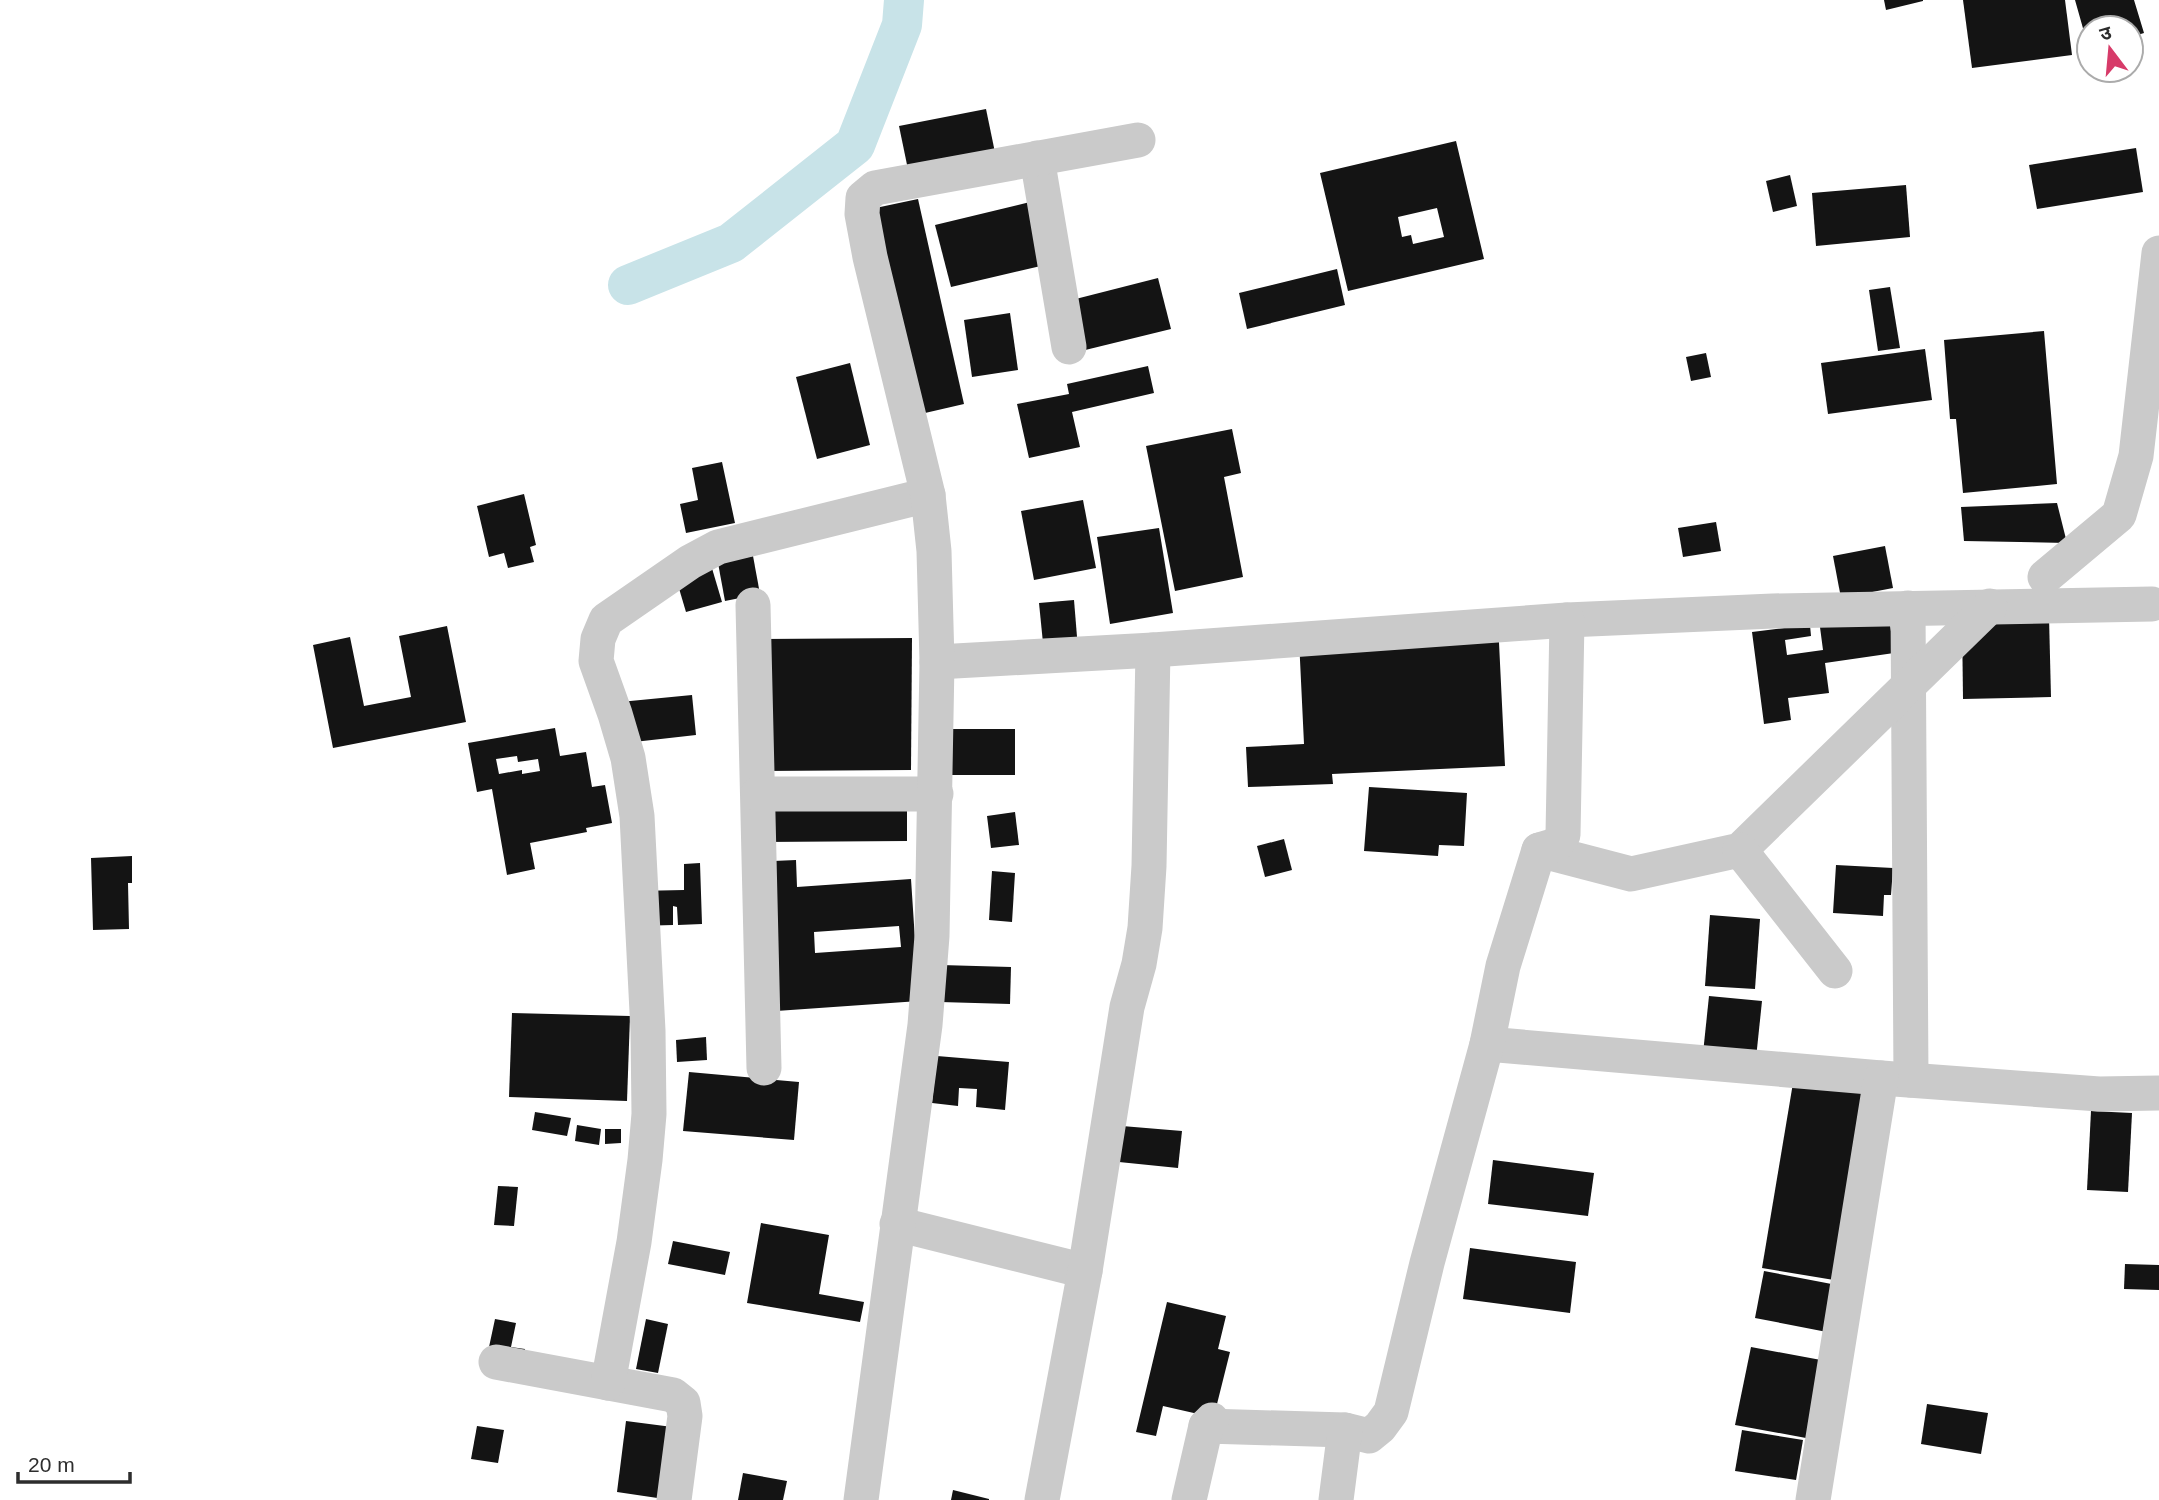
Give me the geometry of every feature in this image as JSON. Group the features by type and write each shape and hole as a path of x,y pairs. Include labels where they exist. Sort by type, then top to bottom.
{"street":[{"path":"861,1500 925,1025 932,936 937,662 934,551 928,495 870,257 862,214 863,198 875,188 1138,140"},
{"path":"1037,158 1069,347"},
{"path":"2045,577 2119,515 2136,456 2159,253"},
{"path":"608,1383 634,1242 645,1160 649,1114 648,1031 637,816 628,758 596,661 598,639 606,620 690,562 718,547 928,495"},
{"path":"937,662 1153,650 1567,620 1773,611 2152,604"},
{"path":"753,605 764,1068"},
{"path":"1539,850 1631,874 1740,850 1990,606"},
{"path":"1813,1500 1896,1079 1909,685 1908,608"},
{"path":"1539,850 1556,845 1563,835 1567,620"},
{"path":"1042,1500 1085,1271 1127,1007 1139,964 1145,928 1153,650"},
{"path":"758,794 936,794"},
{"path":"1189,1500 1209,1423 1345,1430 1369,1436 1391,1412 1427,1263 1487,1044 1503,966 1539,850"},
{"path":"1740,850 1835,971"},
{"path":"1487,1044 2099,1094 2159,1093"},
{"path":"897,1224 1085,1271"},
{"path":"496,1362 673,1395 683,1403 685,1416 674,1500"},
{"path":"1336,1500 1345,1430"}],"building":[{"path":"1884,0 1923,0 1923,1 1886,10"},
{"path":"1963,0 2065,0 2072,55 1972,68"},
{"path":"2075,0 2134,0 2138,14 2079,14"},
{"path":"986,109 998,167 911,184 899,126"},
{"path":"1456,141 1484,259 1348,291 1320,173","holes":["1437,208 1444,237 1413,244 1411,235 1402,237 1398,217"]},
{"path":"2136,148 2143,192 2037,209 2029,165"},
{"path":"1790,175 1797,206 1773,212 1766,181"},
{"path":"1906,185 1910,237 1816,246 1812,193"},
{"path":"918,199 964,404 912,416 866,210"},
{"path":"1030,202 1045,265 951,287 935,225"},
{"path":"1337,269 1345,305 1247,329 1239,293"},
{"path":"1158,278 1171,329 1073,353 1060,303"},
{"path":"1890,287 1900,348 1878,351 1869,290"},
{"path":"1010,313 1018,370 972,377 964,320"},
{"path":"2044,331 2057,484 1963,493 1956,419 1950,419 1944,340"},
{"path":"1925,349 1932,400 1828,414 1821,363"},
{"path":"1706,353 1711,377 1691,381 1686,357"},
{"path":"850,363 870,445 817,459 796,377"},
{"path":"1148,366 1154,393 1072,412 1080,447 1029,458 1017,404 1069,394 1067,384"},
{"path":"1232,429 1241,473 1224,477 1243,577 1175,591 1146,446"},
{"path":"722,462 735,523 686,533 680,504 698,500 692,468"},
{"path":"524,494 536,545 530,547 534,562 508,568 504,553 489,557 477,506"},
{"path":"1083,500 1096,568 1034,580 1021,511"},
{"path":"2057,503 2067,543 1964,541 1961,507"},
{"path":"1716,522 1721,551 1683,557 1678,528"},
{"path":"1159,528 1173,613 1110,624 1097,537"},
{"path":"1885,546 1893,588 1841,598 1833,556"},
{"path":"753,556 760,594 725,601 718,563"},
{"path":"711,565 722,602 686,612 675,575"},
{"path":"1074,600 1078,649 1044,653 1039,603"},
{"path":"1887,603 1894,653 1825,663 1829,693 1788,698 1791,720 1764,724 1752,632 1810,625 1811,636 1785,640 1787,655 1823,650 1818,612"},
{"path":"2049,617 2051,697 1963,699 1962,619"},
{"path":"1498,622 1505,766 1332,774 1333,784 1248,787 1246,747 1304,744 1299,639"},
{"path":"447,626 466,722 333,748 313,645 350,637 364,706 411,697 399,636"},
{"path":"912,638 911,770 752,771 752,639"},
{"path":"692,695 696,735 634,742 620,702"},
{"path":"555,728 560,756 586,752 592,787 605,785 612,823 586,828 587,832 530,843 535,869 507,875 492,789 477,792 468,743","holes":["517,756 518,762 538,759 540,771 522,774 522,770 499,774 496,759"]},
{"path":"952,729 1015,729 1015,775 952,775"},
{"path":"1369,787 1467,793 1464,846 1439,845 1438,856 1364,851"},
{"path":"907,801 907,841 760,842 761,802"},
{"path":"1015,812 1019,845 991,848 987,816"},
{"path":"1284,839 1292,870 1265,877 1257,846"},
{"path":"132,856 132,883 128,883 129,929 93,930 91,858"},
{"path":"796,860 797,887 911,879 919,1001 762,1012 752,862","holes":["899,926 901,947 815,953 814,932"]},
{"path":"700,863 702,924 678,925 677,907 673,906 673,925 637,926 637,891 684,890 684,864"},
{"path":"1836,865 1893,868 1891,895 1884,895 1883,916 1833,913"},
{"path":"992,871 1015,873 1012,922 989,920"},
{"path":"1710,915 1760,919 1755,989 1705,986"},
{"path":"941,965 1011,967 1010,1004 940,1002"},
{"path":"1709,996 1762,1001 1755,1068 1702,1063"},
{"path":"512,1013 630,1016 627,1101 509,1097"},
{"path":"706,1037 707,1060 677,1062 676,1040"},
{"path":"937,1056 1009,1062 1005,1110 976,1107 977,1089 959,1088 958,1106 932,1103"},
{"path":"689,1072 799,1082 794,1140 683,1131"},
{"path":"1794,1077 1872,1090 1840,1281 1762,1268"},
{"path":"2091,1111 2132,1113 2128,1192 2087,1190"},
{"path":"535,1112 571,1118 567,1136 532,1130"},
{"path":"577,1125 601,1129 599,1145 575,1141"},
{"path":"1122,1126 1182,1131 1178,1168 1119,1162"},
{"path":"605,1129 621,1129 621,1143 605,1144"},
{"path":"1493,1160 1594,1173 1588,1216 1488,1204"},
{"path":"498,1186 518,1187 514,1226 494,1225"},
{"path":"761,1223 829,1235 819,1294 864,1302 860,1322 747,1303"},
{"path":"673,1241 730,1252 725,1275 668,1264"},
{"path":"1470,1248 1576,1262 1570,1313 1463,1299"},
{"path":"2125,1264 2159,1265 2159,1290 2124,1289"},
{"path":"1764,1271 1842,1286 1832,1333 1755,1318"},
{"path":"1167,1302 1226,1316 1218,1349 1230,1352 1215,1412 1207,1416 1163,1406 1156,1436 1136,1432"},
{"path":"495,1319 516,1323 511,1347 525,1349 521,1367 486,1361"},
{"path":"646,1319 668,1324 658,1373 636,1369"},
{"path":"1751,1347 1821,1360 1806,1438 1735,1425"},
{"path":"1927,1404 1988,1413 1981,1454 1921,1444"},
{"path":"626,1421 680,1428 671,1500 617,1492"},
{"path":"477,1426 504,1430 498,1463 471,1459"},
{"path":"1742,1430 1803,1440 1796,1480 1735,1471"},
{"path":"743,1473 787,1481 783,1500 738,1500"},
{"path":"953,1490 989,1499 989,1500 951,1500"}],"waterway":[{"path":"628,285 731,243 855,145 902,25 904,0"}]}
